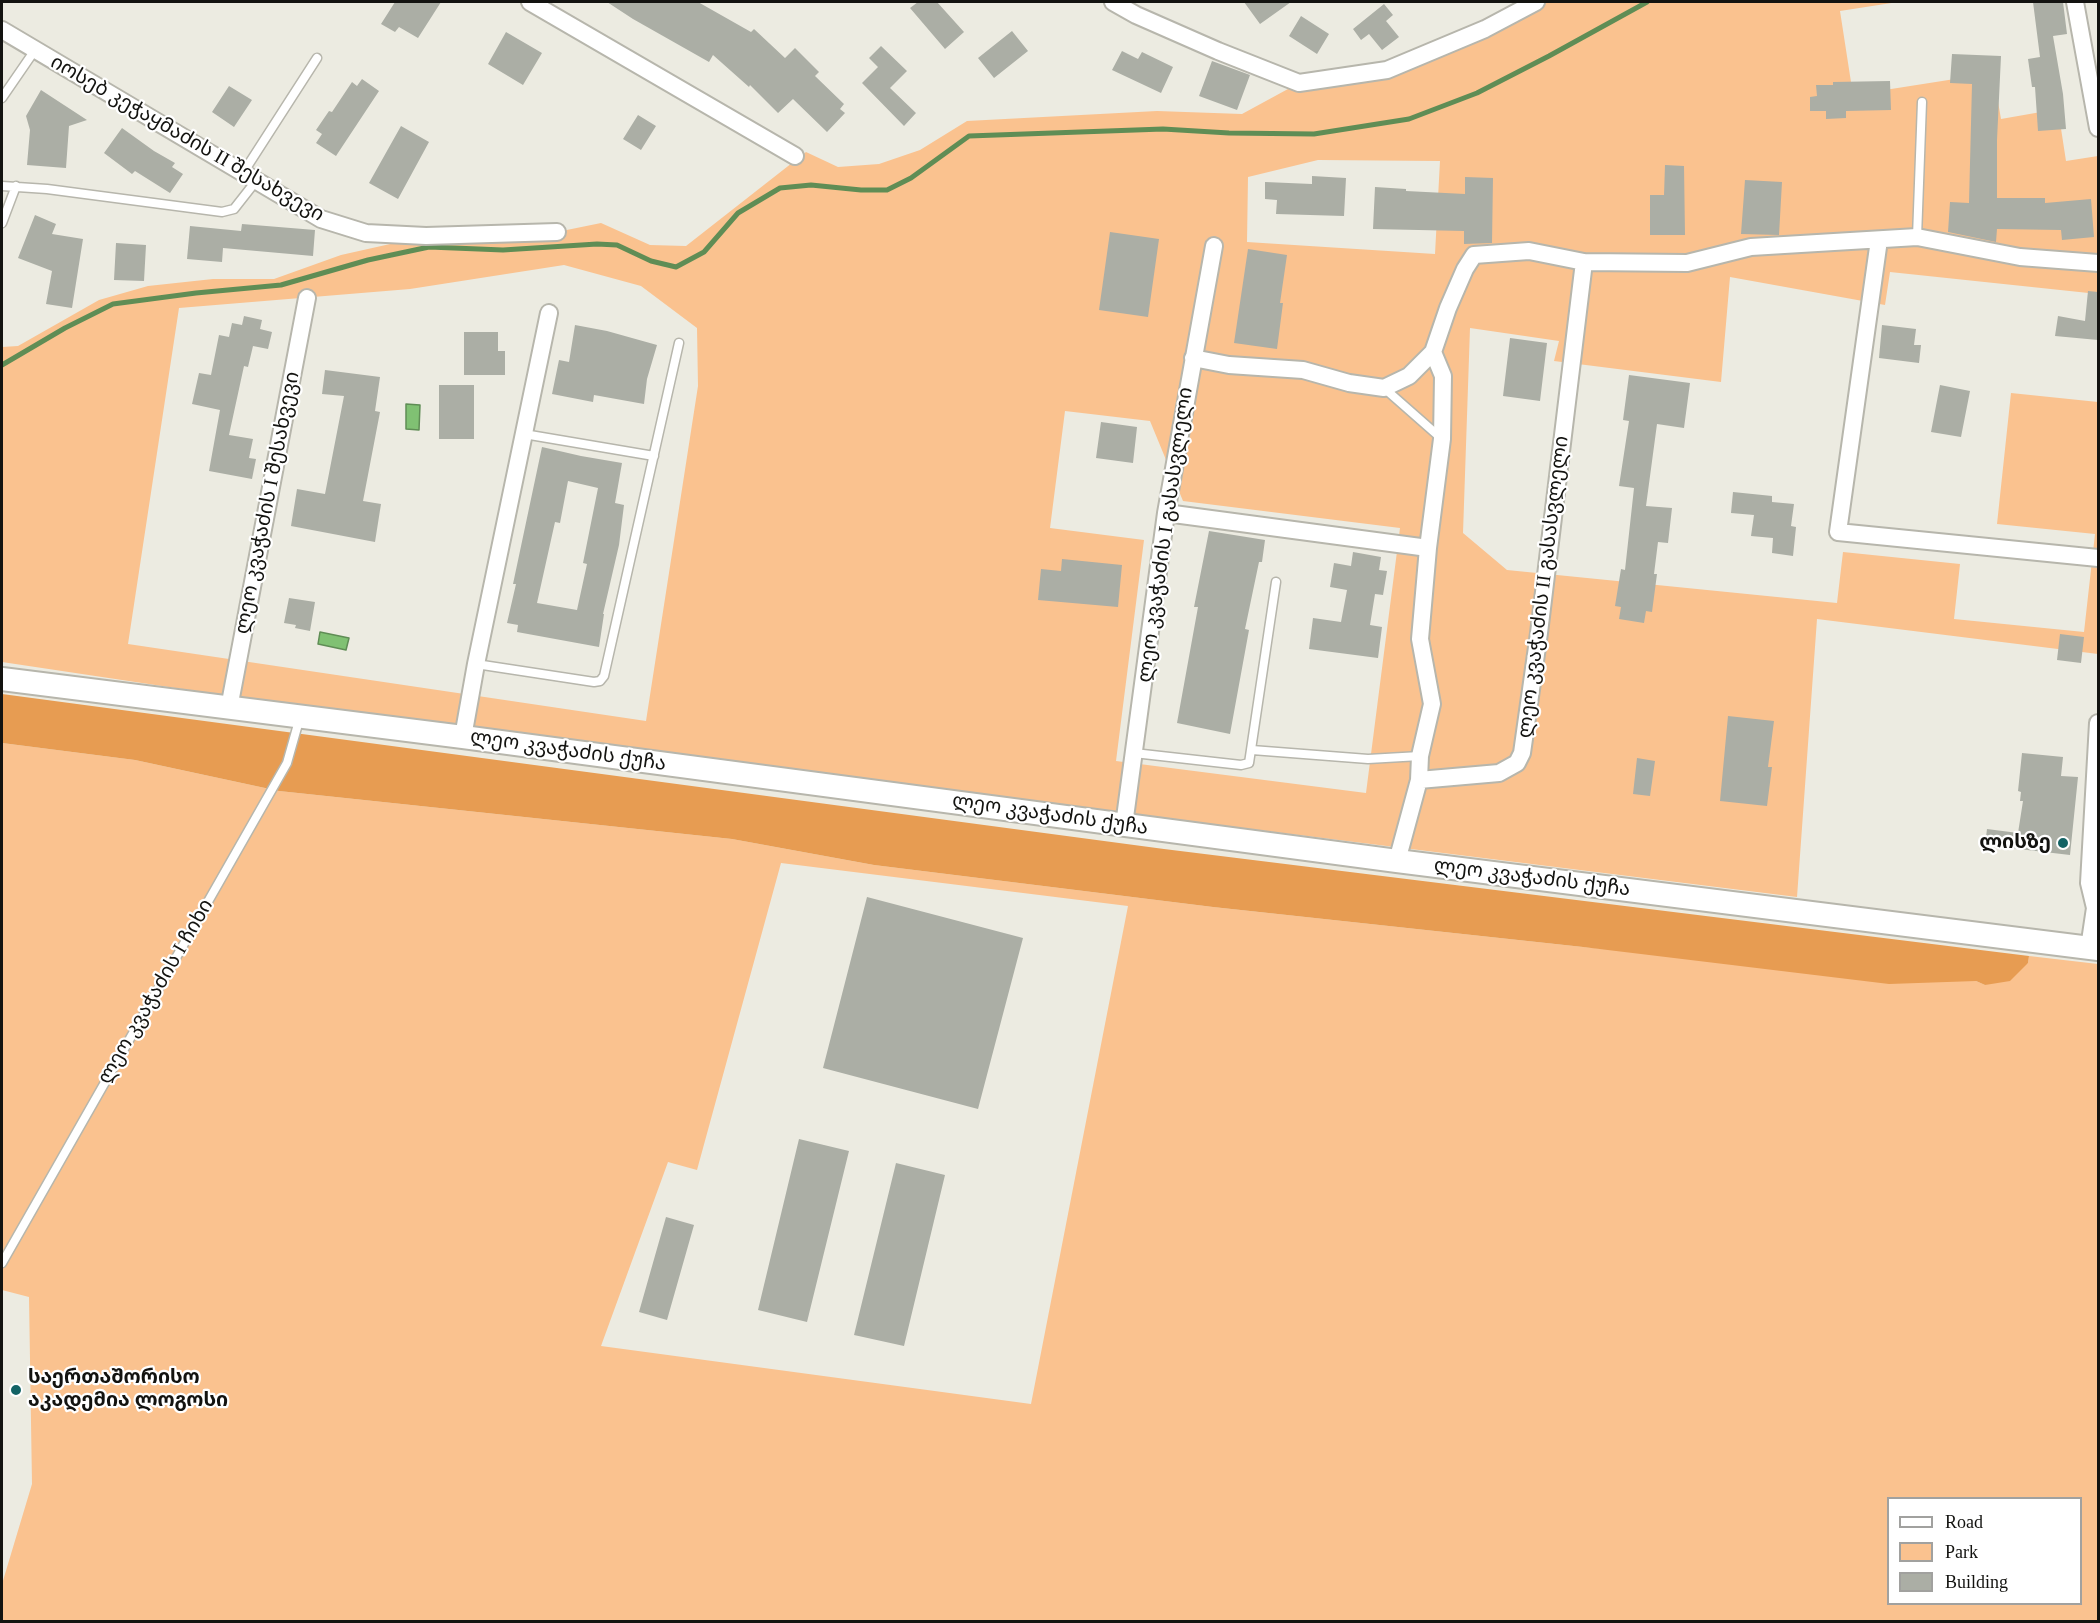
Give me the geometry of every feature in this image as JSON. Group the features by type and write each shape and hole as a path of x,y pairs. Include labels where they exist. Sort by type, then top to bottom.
{"main road":[{"name":"ლეო კვაჭაძის ქუჩა","path":"2,679 463,737 1397,861 2094,948"}],"street":[{"path":"530,2 795,156"},
{"path":"1113,2 1136,15 1208,47 1299,83 1387,70 1485,29 1536,2"},
{"path":"2075,2 2098,128"},
{"name":"იოსებ კეჭაყმაძის II შესახვევი","path":"2,30 321,219 366,233 426,236 557,232"},
{"path":"1193,358 1229,365 1303,370 1348,383 1383,388 1409,376 1433,352 1448,308 1465,269 1474,255 1529,251 1584,262 1687,263 1751,247 1917,237 2020,257 2098,262"},
{"path":"1879,240 1838,532 2098,558"},
{"name":"ლეო კვაჭაძის I გასასვლელი","path":"1124,825 1166,513 1214,246"},
{"name":"ლეო კვაჭაძის II გასასვლელი","path":"1419,780 1499,773 1517,763 1522,753 1539,633 1584,262"},
{"name":"ლეო კვაჭაძის I შესახვევი","path":"229,708 307,298"},
{"path":"463,737 549,313"},
{"path":"1397,861 1419,780 1420,756 1432,704 1420,639 1428,548 1442,439 1443,376 1433,352"},
{"path":"1166,513 1428,548"},
{"path":"2094,948 2095,908 2089,883 2096,833 2098,723"}],"lane":[{"path":"2,98 35,50"},
{"path":"2,186 222,212 234,209 317,58"},
{"path":"1917,237 1922,102"},
{"path":"2,223 16,186"},
{"path":"476,664 594,682 600,681 604,676 679,343"},
{"path":"1383,388 1442,439"},
{"path":"524,434 654,456"},
{"path":"1134,753 1241,765 1249,763 1276,582"},
{"name":"ლეო კვაჭაძის I ჩიხი","path":"2,1263 287,763 300,717"},
{"path":"1252,750 1368,759 1420,756"}],"green space":[{"path":"1536,2 1898,2 1840,11 1853,95 1993,73 2001,119 2058,109 2066,161 2098,156 2098,294 1890,272 1885,305 1730,277 1721,382 1554,361 1559,341 1470,328 1463,533 1507,570 1837,603 1843,552 1960,564 1954,619 2084,632 2095,534 1997,524 2011,393 2098,402 2098,654 1817,619 1797,897 462,731 2,662 2,347 18,346 99,300 148,286 213,279 274,279 341,255 426,236 557,232 601,223 650,245 686,246 806,152 838,167 879,164 920,150 967,121 1157,111 1242,114 1299,83 1387,70","holes":["1318,160 1440,161 1435,254 1247,242 1248,177","564,265 641,286 697,328 698,386 646,721 128,644 179,308 410,289","1065,411 1150,421 1183,501 1400,528 1366,793 1116,761 1144,540 1050,528"]},
{"path":"2,743 135,760 279,791 732,839 874,865 1213,907 1583,947 1976,981 1985,985 2028,963 2029,956 2098,964 2098,1621 2,1621 2,1584 32,1484 29,1297 2,1290","holes":["781,863 1128,906 1031,1404 601,1346 668,1162 697,1170"]}],"shaded area":[{"path":"406,404 420,405 419,430 406,429"},
{"path":"320,632 349,638 346,650 318,644"},
{"path":"2,694 1164,849 2029,956 2028,963 2010,981 1985,985 1976,981 1889,984 1583,947 1213,907 874,865 732,839 279,791 135,760 2,743"}],"building":[{"path":"395,2 441,2 418,38 399,27 395,32 381,24"},
{"path":"607,2 698,2 751,32 754,29 785,58 795,48 819,72 815,76 844,104 840,109 845,113 827,132 793,99 778,113 750,85 749,87 713,55 709,62"},
{"path":"918,2 937,2 964,32 945,49 910,8"},
{"path":"1244,2 1291,2 1260,24"},
{"path":"2033,2 2063,2 2067,34 2053,36 2063,94 2066,129 2038,131 2035,87 2032,87 2028,59 2040,57"},
{"path":"1384,4 1393,15 1386,21 1399,37 1382,50 1369,34 1361,40 1353,29"},
{"path":"1301,16 1329,34 1317,54 1289,36"},
{"path":"1012,31 1028,51 994,78 978,58"},
{"path":"506,32 542,53 523,85 488,64"},
{"path":"881,46 907,71 890,88 916,113 904,126 862,83 878,67 869,58"},
{"path":"1122,51 1138,59 1142,52 1173,67 1161,93 1112,70"},
{"path":"1952,54 2001,56 1997,198 2045,198 2045,203 2091,199 2094,237 2062,240 2061,230 1997,229 1996,242 1948,232 1950,202 1969,203 1972,84 1950,83"},
{"path":"1212,61 1250,75 1237,110 1199,96"},
{"path":"362,79 379,91 336,156 316,143 322,134 316,130 329,111 332,112 352,82 357,86"},
{"path":"1890,81 1891,110 1846,111 1846,118 1826,119 1826,111 1810,111 1810,97 1817,96 1816,85 1833,85 1833,82"},
{"path":"229,86 252,100 234,127 212,112"},
{"path":"41,90 87,120 69,126 66,168 27,165 30,130 26,116"},
{"path":"638,115 656,126 641,150 623,139"},
{"path":"401,126 429,142 398,199 369,183"},
{"path":"122,128 175,163 172,167 183,174 170,193 135,171 132,174 104,153"},
{"path":"1665,165 1684,166 1685,235 1650,235 1650,195 1664,195"},
{"path":"1312,176 1346,178 1344,216 1276,214 1277,200 1265,199 1265,182 1312,184"},
{"path":"1465,177 1493,178 1492,243 1464,244 1464,231 1373,229 1375,187 1465,194"},
{"path":"1745,180 1782,182 1779,235 1741,234"},
{"path":"35,215 56,224 52,234 83,239 72,308 46,304 52,271 18,258"},
{"path":"242,224 315,230 313,256 223,248 222,262 187,259 190,226 241,231"},
{"path":"1110,232 1159,239 1148,317 1099,310"},
{"path":"116,243 146,245 144,281 114,280"},
{"path":"1248,249 1287,255 1280,303 1283,303 1277,349 1234,343"},
{"path":"2088,291 2098,292 2098,340 2055,336 2058,316 2085,321"},
{"path":"244,316 262,320 260,329 272,332 268,349 253,346 248,367 244,366 229,435 253,439 249,458 256,459 252,479 209,471 220,410 192,404 199,373 211,375 219,335 229,337 232,323 242,325"},
{"path":"575,325 657,345 647,379 644,404 594,395 593,402 552,394 559,360 569,362"},
{"path":"1882,325 1916,329 1914,345 1921,345 1919,363 1879,358"},
{"path":"464,332 498,332 498,351 505,351 505,375 464,375"},
{"path":"1510,338 1547,343 1540,401 1503,396"},
{"path":"325,370 380,377 375,411 380,412 363,501 381,504 375,542 291,526 297,489 325,494 344,396 322,394"},
{"path":"1629,375 1690,383 1684,428 1657,424 1646,506 1672,508 1668,543 1658,542 1652,612 1646,611 1644,623 1619,619 1621,607 1615,606 1621,569 1625,570 1634,488 1619,486 1629,421 1623,420"},
{"path":"439,385 474,385 474,439 439,439"},
{"path":"1940,385 1970,391 1961,437 1931,432"},
{"path":"1101,422 1137,427 1133,463 1096,458"},
{"path":"542,447 622,463 615,503 624,505 619,545 603,614 599,647 517,632 518,625 507,623 516,584 513,584","holes":["568,481 598,488 583,563 587,564 577,610 537,603 555,522 560,523"]},
{"path":"1733,492 1772,496 1772,502 1794,504 1791,526 1796,527 1793,556 1772,553 1773,538 1751,536 1754,515 1731,513"},
{"path":"1209,531 1265,540 1262,562 1259,562 1245,629 1249,630 1230,734 1177,723 1198,607 1194,607"},
{"path":"1353,552 1381,557 1379,570 1387,571 1383,595 1375,594 1370,625 1382,627 1378,658 1309,649 1313,618 1341,622 1347,590 1330,587 1334,563 1351,566"},
{"path":"1062,559 1122,565 1118,607 1038,600 1041,569 1061,571"},
{"path":"289,598 315,602 310,631 284,623"},
{"path":"2060,634 2084,637 2081,663 2057,660"},
{"path":"1728,716 1774,721 1768,767 1772,767 1767,806 1720,801"},
{"path":"2022,753 2063,757 2061,776 2078,777 2070,855 1985,845 1987,829 2018,833 2023,801 2020,801 2021,792 2018,791"},
{"path":"1637,758 1655,761 1650,796 1633,794"},
{"path":"867,897 1023,938 978,1109 823,1068"},
{"path":"799,1139 849,1151 807,1322 758,1310"},
{"path":"896,1163 945,1175 904,1346 854,1335"},
{"path":"666,1217 694,1225 667,1320 639,1312"}],"waterway":[{"path":"2,365 65,328 113,304 281,285 368,260 429,247 503,250 597,244 617,245 651,261 676,267 704,252 738,213 780,188 811,185 887,190 911,178 969,136 1163,129 1229,133 1314,134 1409,119 1477,93 1647,2"}],"place":[{"name":"ლისზე","path":"2063,843"},
{"name":"საერთაშორისო აკადემია ლოგოსი","path":"16,1390"}]}
